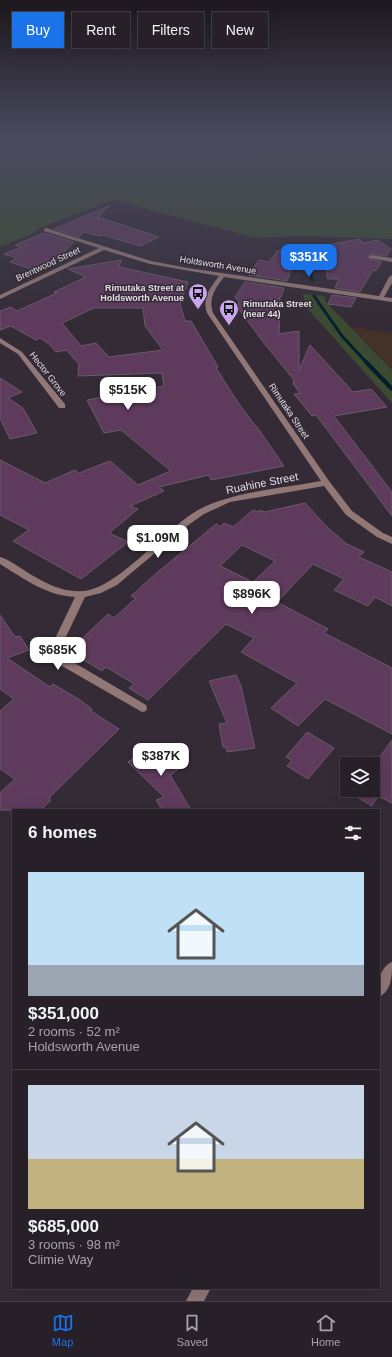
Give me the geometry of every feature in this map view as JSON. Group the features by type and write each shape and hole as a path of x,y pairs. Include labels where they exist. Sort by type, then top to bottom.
{"street":[{"name":"Holdsworth Avenue","path":"46,230 150,262 223,275 392,300"},
{"name":"Brentwood Street","path":"0,297 103,248"},
{"path":"371,257 392,260"},
{"name":"Rimutaka Street","path":"223,275 207,297 206,304 210,313 326,483 349,513 380,535 392,541"},
{"path":"381,298 392,277"},
{"name":"Hector Grove","path":"0,340 20,353 62,406"},
{"name":"Ruahine Street","path":"0,560 60,593 81,595 104,589 114,583 184,524 201,512 228,500 326,483"},
{"path":"81,595 57,645 56,655 59,659 142,708"},
{"path":"380,988 392,969"},
{"path":"195,1301 201,1289"}],"shaded area":[{"path":"351,327 392,333 392,369"}],"green space":[{"path":"0,200 392,200 392,239 303,236 256,238 113,200 40,228 34,233 0,247"},
{"path":"303,294 324,296 326,302 392,370 392,403 306,307"}],"building":[{"path":"109,206 98,217 159,237 140,246 103,235 99,236 84,232 79,237 54,229"},
{"path":"44,233 74,242 53,263 48,261 31,269 10,262 17,258 4,254 21,247 15,245"},
{"path":"360,239 362,243 378,240 391,249 386,256 371,254 367,256 369,259 382,262 375,271 373,270 360,292 335,288 339,279 328,279 323,256 330,257 317,247"},
{"path":"278,250 298,252 287,281 249,275 259,260 269,262"},
{"path":"121,260 119,267 188,282 180,304 185,321 191,321 218,367 216,368 237,401 284,466 211,480 209,475 159,487 164,491 130,506 138,509 109,533 128,542 81,579 13,541 29,530 0,515 0,460 45,483 75,470 79,473 110,461 138,485 171,471 121,430 104,433 87,400 164,386 162,373 78,376 79,364 66,350 56,352 49,344 40,338 36,340 11,326 0,330 0,311 11,307 17,311 57,293 54,292 86,277 68,269","holes":["94,308 143,308 145,326 163,350 109,357 96,343 81,346 62,323"]},
{"path":"245,282 284,288 281,297 279,298 279,334 299,331 299,370 310,345 353,392 371,389 387,407 334,416 392,492 392,516 316,415 312,416 294,394 300,393 293,384 294,380 238,308 239,302 235,297"},
{"path":"332,295 356,298 351,307 328,304"},
{"path":"0,378 22,392 8,398 23,408 37,433 10,439 0,418"},
{"path":"305,503 328,528 347,544 364,552 359,557 392,572 392,606 375,597 368,606 334,590 344,579 313,564 277,602 328,629 324,633 392,668 392,734 325,699 298,726 271,708 297,683 241,652 254,638 226,624 148,700 129,688 134,684 106,667 102,671 69,651 108,614 114,618 136,598 131,596 216,524 221,527 224,523 233,527 253,510 265,512","holes":["242,545 275,561 253,582 220,566"]},
{"path":"0,615 15,637 20,636 29,650 7,658 50,687 53,684 80,700 92,709 91,711 119,729 49,798 51,800 42,809 0,810 0,793 15,779 0,769 0,711 14,699 0,689"},
{"path":"236,675 241,686 255,748 227,752 226,747 223,747 219,724 227,723 209,681"},
{"path":"307,732 334,748 308,779 287,766 292,760 286,757"},
{"path":"392,740 392,803 380,797 380,757"},
{"path":"155,744 180,768 170,775 190,809 161,809 156,800 164,797 128,762"},
{"path":"357,797 377,797 372,806"}],"waterway":[{"path":"309,264 312,280"},
{"path":"314,296 342,336 367,363"},
{"path":"366,362 392,389"}],"place":[{"name":"Rimutaka Street at Holdsworth Avenue","path":"198,310"},
{"name":"Rimutaka Street (near 44)","path":"229,326"}]}
